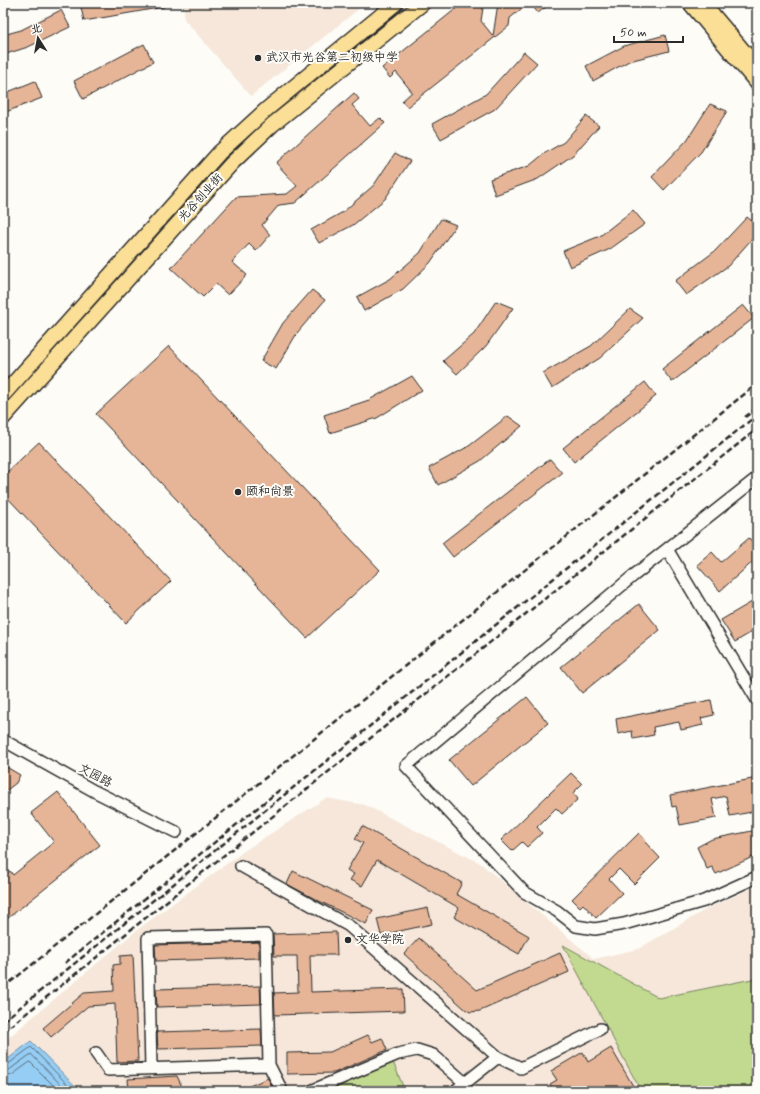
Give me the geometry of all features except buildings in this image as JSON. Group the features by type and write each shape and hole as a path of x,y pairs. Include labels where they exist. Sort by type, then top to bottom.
{"main road":[{"name":"光谷创业街","path":"3,396 220,152 267,109 396,3"},
{"name":"光谷创业街","path":"3,418 232,163 272,126 423,3"},
{"path":"690,3 757,83"},
{"path":"703,3 757,67"}],"street":[{"path":"757,478 667,549 406,766 524,892 557,911 576,926 595,929 624,924 704,901 757,876"},
{"path":"667,549 757,700"},
{"name":"文园路","path":"3,740 94,791 176,832"},
{"path":"241,866 349,926 498,1057 521,1068 600,1029"},
{"path":"151,1068 148,938 266,934 269,1065 282,1091"},
{"path":"311,1091 398,1054 417,1050 433,1055 465,1083"},
{"path":"96,1053 108,1070 269,1065"},
{"path":"455,1091 498,1057"}],"shaded area":[{"name":"武汉市光谷第二初级中学","path":"184,3 366,3 251,96 184,19"},
{"name":"文华学院","path":"326,798 365,805 480,863 594,959 638,949 710,907 757,886 757,1091 3,1091 3,1042 137,930 244,851"}],"green space":[{"path":"563,945 659,998 757,978 757,1091 641,1091"},
{"path":"393,1062 405,1091 329,1091"}],"water":[{"path":"31,1041 80,1091 3,1091 3,1063"}],"railway":[{"path":"3,988 757,384"},
{"path":"745,417 757,408"},
{"path":"3,1021 757,415"},
{"path":"3,1032 757,429"},
{"path":"65,963 282,788"}],"place":[{"name":"武汉市光谷第二初级中学","path":"258,58"},
{"name":"颐和尚景","path":"238,492"},
{"name":"文华学院","path":"348,940"}]}
